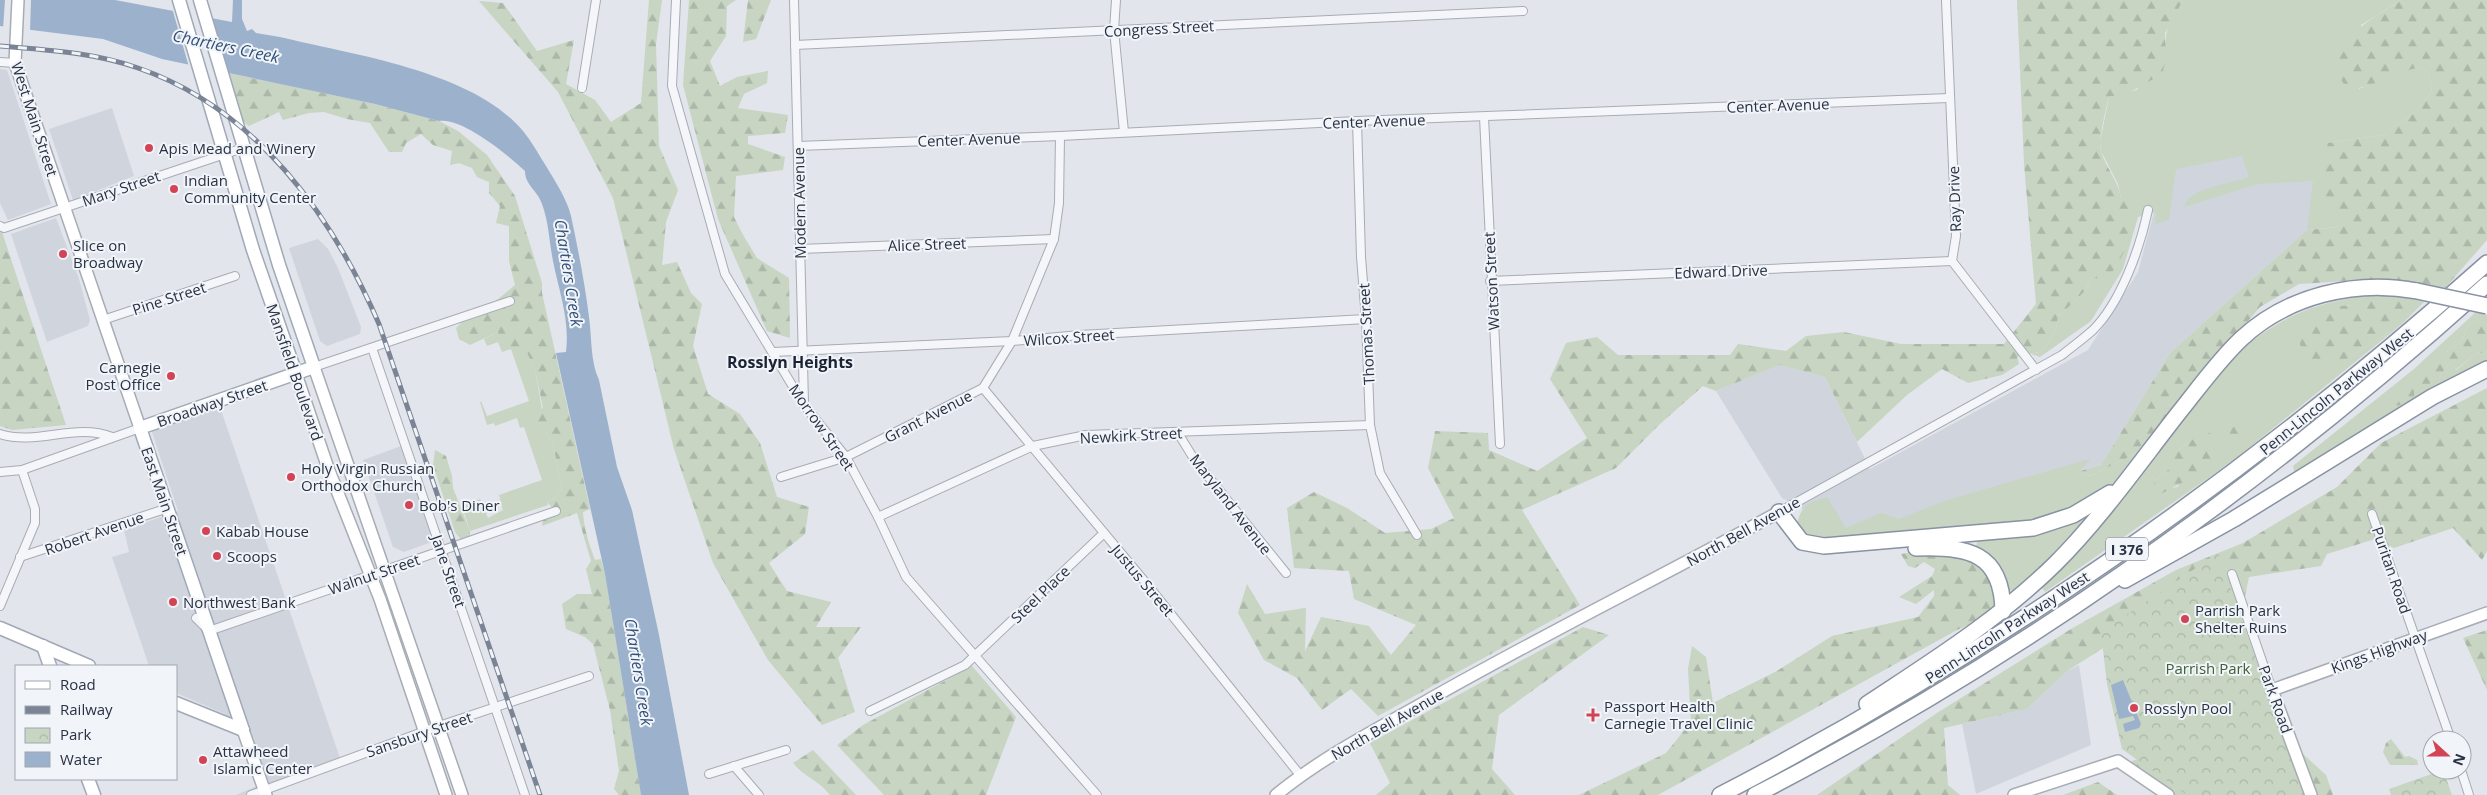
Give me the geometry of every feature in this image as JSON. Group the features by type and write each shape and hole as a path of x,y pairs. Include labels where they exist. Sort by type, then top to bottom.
{"highway":[{"name":"Penn-Lincoln Parkway West","path":"1720,795 1826,738 1959,660 2024,619 2151,533 2335,393 2487,263"},
{"name":"Penn-Lincoln Parkway West","path":"1754,795 1901,713 2032,632 2160,546 2284,454 2398,362 2487,284"},
{"path":"1759,775 1966,639 2003,611 2071,547 2230,350 2267,319 2297,304 2338,291 2374,287 2417,291 2487,306"},
{"path":"2032,632 2234,519 2432,397 2487,369"},
{"path":"1779,512 1802,542 1824,546 2033,528 2072,515 2122,485"},
{"path":"1779,512 1782,530 1790,542 1806,554 1824,555 1931,547 1959,550 1977,555 1989,563 1997,575 2002,592 2003,611"}],"main road":[{"name":"Mansfield Boulevard","path":"179,0 253,250 296,374"},
{"name":"Mansfield Boulevard","path":"200,0 243,148 314,367"},
{"name":"Broadway Street","path":"140,428 314,367"},
{"name":"East Main Street","path":"140,428 243,730"},
{"path":"0,628 87,665"},
{"path":"43,646 50,665"},
{"path":"178,704 243,730"},
{"path":"88,780 94,795"}],"street":[{"name":"West Main Street","path":"18,0 15,63 64,207"},
{"path":"582,88 596,0"},
{"name":"Morrow Street","path":"676,0 672,86 726,274 804,405 846,457 878,517 906,577 1098,795"},
{"name":"Modern Avenue","path":"794,0 804,405"},
{"path":"1116,0 1114,30 1124,132"},
{"name":"Ray Drive","path":"1946,0 1956,236 1952,261"},
{"name":"Congress Street","path":"795,45 1522,11"},
{"path":"0,62 15,63"},
{"name":"Center Avenue","path":"798,146 1060,136 1357,121 1949,98"},
{"name":"Watson Street","path":"1484,117 1490,281 1500,444"},
{"name":"Thomas Street","path":"1357,121 1361,257 1366,320 1370,425 1380,472 1417,535"},
{"name":"Grant Avenue","path":"781,477 846,457 983,388 1012,341 1054,239 1059,203 1060,136"},
{"name":"Mary Street","path":"0,226 4,228 243,148"},
{"name":"East Main Street","path":"64,207 140,428"},
{"name":"North Bell Avenue","path":"1276,795 1300,775 1357,739 1512,652 1779,512 2019,377 2036,370 2062,355 2094,329 2122,288 2135,257 2148,210"},
{"name":"Alice Street","path":"800,249 1054,239"},
{"path":"1952,261 2036,370"},
{"name":"Edward Drive","path":"1490,281 1952,261"},
{"name":"Pine Street","path":"103,320 235,276"},
{"name":"Broadway Street","path":"314,367 510,301"},
{"name":"Wilcox Street","path":"773,352 1012,341 1080,334 1366,320"},
{"name":"Jane Street","path":"372,348 525,795"},
{"name":"Mansfield Boulevard","path":"314,367 462,795"},
{"name":"Mansfield Boulevard","path":"296,374 328,468 370,575 446,795"},
{"name":"Justus Street","path":"983,388 1033,446 1300,775"},
{"name":"Newkirk Street","path":"878,517 1033,446 1086,435 1370,425"},
{"name":"Broadway Street","path":"0,472 22,470 140,428"},
{"path":"0,434 25,438 43,438 85,431 101,433 112,437"},
{"name":"Maryland Avenue","path":"1178,433 1194,459 1286,573"},
{"path":"0,606 35,523 35,509 22,470"},
{"name":"Robert Avenue","path":"20,558 168,508"},
{"name":"Walnut Street","path":"209,632 556,511"},
{"name":"Puritan Road","path":"2372,514 2447,730"},
{"name":"Steel Place","path":"870,711 965,665 1104,533"},
{"name":"Park Road","path":"2232,574 2311,795"},
{"name":"Kings Highway","path":"2272,690 2487,613"},
{"path":"196,618 209,632"},
{"name":"Sansbury Street","path":"251,795 266,793 425,731 589,676"},
{"name":"East Main Street","path":"243,730 266,793"},
{"path":"708,774 786,750"},
{"path":"2014,795 2118,761 2168,795"},
{"path":"734,766 759,795"},
{"path":"2464,780 2469,795"}],"shaded area":[{"path":"0,69 7,70 51,204 8,220 0,203"},
{"path":"112,108 134,176 73,200 49,129"},
{"path":"2333,123 2307,230 2170,353 2101,465 1849,533 1782,498 1716,391 1780,365 1825,377 1870,469 2088,350 2138,272 2171,148"},
{"path":"56,218 79,279 90,320 88,326 47,342 11,234"},
{"path":"318,239 328,249 338,268 361,327 360,334 327,346 320,341 289,248"},
{"path":"220,407 341,761 265,795 236,795 269,781 225,714 178,694 178,665 149,665 112,557 129,552 124,530 178,511 151,429"},
{"path":"401,446 434,541 404,552 393,547 363,460"},
{"path":"2079,665 2091,745 1976,794 1962,724 2027,709 2067,671"}],"green space":[{"path":"649,0 662,0 656,44 659,146 678,190 666,222 662,265 677,262 691,293 702,304 693,346 708,394 740,414 760,443 777,497 809,507 805,534 769,563 787,591 831,602 816,627 861,627 838,658 855,712 822,725 768,660 713,563 674,449 613,198 558,92 479,1 503,3 537,51 574,40 566,84 595,100 611,122 641,103"},
{"path":"689,0 736,0 727,6 726,36 710,61 720,86 737,77 768,71 767,83 744,94 738,108 788,115 785,133 748,136 748,144 785,157 783,170 736,176 734,217 757,258 789,278 790,338 767,331 718,219 683,85"},
{"path":"748,0 771,0 756,39 743,42"},
{"path":"2017,0 2183,0 2165,33 2166,60 2162,74 2127,94 2109,97 2106,109 2101,132 2101,151 2121,198 2133,196 2138,207 2127,226 2128,240 2126,247 2108,279 2091,278 2085,291 2058,317 2056,329 2043,351 2017,357 2019,364 2002,375 1968,383 1942,369 1907,395 1857,442 1825,377 1780,365 1716,391 1703,386 1660,424 1616,468 1522,510 1580,605 1378,716 1351,689 1322,710 1297,678 1264,660 1238,613 1247,584 1265,614 1306,608 1305,651 1321,617 1369,626 1391,655 1416,625 1354,599 1349,571 1294,568 1287,508 1314,492 1347,508 1385,533 1431,529 1454,518 1428,468 1435,431 1488,433 1489,450 1537,471 1587,438 1550,379 1566,343 1597,337 1618,355 1730,355 1738,344 1786,351 1806,336 1844,332 1901,344 2004,344 2036,304 2024,164"},
{"path":"2183,0 2401,0 2361,25 2359,89 2396,73 2420,67 2429,74 2432,92 2413,114 2383,135 2328,143 2339,209 2347,222 2338,227 2307,230 2313,181 2257,184 2184,207 2188,200 2202,191 2249,177 2242,156 2176,169 2169,220 2155,224 2156,212 2138,217 2123,269 2091,321 2040,357 2031,354 2043,351 2056,329 2058,317 2085,291 2091,278 2127,226 2118,184 2101,151 2100,142 2109,97 2137,90 2166,42 2166,36 2173,15"},
{"path":"2401,0 2487,0 2487,240 2445,288 2379,279 2299,284 2260,307 2133,455 2090,476 2080,471 2101,465 2170,353 2307,230 2338,227 2346,222 2339,209 2323,202 2326,192 2319,180 2328,143 2383,135 2413,114 2432,92 2429,74 2420,67 2366,86 2348,90 2341,80 2338,64 2341,52 2347,41 2368,22"},
{"path":"228,73 375,104 439,121 458,131 487,155 515,196 542,283 542,293 590,509 583,512 586,530 595,560 601,559 605,574 641,795 619,795 614,789 619,771 610,710 593,644 585,637 566,629 562,604 577,594 592,594 586,569 591,561 577,513 542,526 543,520 558,514 547,502 554,499 562,489 553,444 546,432 533,425 535,414 543,408 535,370 525,348 518,352 501,343 498,332 470,345 459,339 456,328 463,321 475,318 515,285 509,261 509,226 496,223 500,206 489,193 489,182 477,177 472,168 459,163 450,165 452,151 433,145 421,134 406,143 402,152 389,152 370,123 324,112 309,113 283,120 279,112 249,126 235,108"},
{"path":"0,231 2,232 66,425 12,430 0,426"},
{"path":"2395,294 2424,302 2402,324 2344,361 2309,360 2303,354 2298,337 2337,306 2354,305 2365,296"},
{"path":"2365,296 2354,305 2337,306 2331,360 2344,361 2402,324 2234,460 2045,592 2041,586 2113,509 2238,352 2268,330 2297,314 2346,299","holes":["2193,439 2178,487 2172,488 2155,480 2169,469 2176,452"]},
{"path":"2476,312 2478,313 2476,320 2467,327 2462,341 2444,353 2439,378 2449,364 2456,370 2478,352 2487,355 2487,364 2295,476 2293,466 2414,369"},
{"path":"2478,313 2487,315 2487,355 2478,352 2455,370 2449,364 2439,378 2426,386 2419,382 2444,353 2462,341 2467,327 2476,320"},
{"path":"498,332 525,347 535,370 546,432 553,444 562,489 554,499 547,502 548,505 470,531 462,506 480,499 488,518 503,510 499,495 542,480 524,427 520,428 517,418 495,426 494,423 487,425 480,402 487,416 529,401 511,349 502,352 498,342 487,346 484,339"},
{"path":"2403,387 2414,389 2414,397 2402,405 2391,406 2389,399"},
{"path":"2487,388 2487,551 2482,560 2453,528 2394,548 2375,539 2327,554 2321,566 2249,577 2238,630 2280,733 2326,775 2333,795 2170,795 2130,762 2183,740 2108,645 2067,671 2027,709 1944,728 1948,785 1960,795 1817,795 1937,713 2071,629 2176,570 2243,543 2337,487 2381,443"},
{"path":"2237,425 2245,435 2241,444 2229,447 2227,439 2230,435 2230,429"},
{"path":"2154,430 2118,480 2101,493 2058,515 2020,526 1825,543 1805,537 1807,535 1797,523 1807,505 1827,497 1846,528 1881,513 1899,519 1944,501 2090,459 2080,471 2090,476 2133,455"},
{"path":"2212,432 2217,436 2215,446 2219,454 2210,468 2161,494 2154,487 2155,480 2169,469 2171,457 2193,439"},
{"path":"435,450 446,456 452,476 453,488 470,531 470,538 462,541 455,532 433,465"},
{"path":"2083,515 2086,518 2035,572 2013,591 2009,590 2004,576 1993,561 1976,550 1977,539"},
{"path":"1937,543 1986,567 1998,602 1980,620 1957,630 1658,795 1579,795 1666,753 1691,722 1688,669 1692,646 1706,657 1713,703 1777,671 1832,636 1918,617 1934,596 1934,590 1916,604 1899,597 1932,576 1935,569 1924,562 1915,568 1908,566 1901,554 1920,551"},
{"name":"Parrish Park","path":"2218,553 2305,795 2187,795 2122,749 2107,684 2101,632"},
{"path":"1583,627 1609,635 1499,715 1492,769 1515,795 1376,795 1390,783 1370,743"},
{"path":"2487,630 2487,690 2463,638"},
{"path":"972,666 1016,717 986,795 884,795 837,745 863,725"},
{"path":"2391,739 2405,757 2409,756 2417,760 2418,765 2390,765 2383,752 2386,743"},
{"path":"813,750 856,795 830,795 822,786 793,763"},
{"path":"2422,777 2422,780 2447,780 2452,795 2391,795 2389,789"},
{"path":"2098,782 2117,795 2063,795"}],"water":[{"name":"Chartiers Creek","path":"0,0 115,0 232,22 233,0 242,0 242,19 247,31 252,29 256,33 376,59 444,80 474,94 501,110 523,131 557,184 567,203 571,216 589,317 594,365 599,380 617,467 632,510 659,635 689,795 641,795 605,574 556,353 566,352 567,340 563,306 553,261 548,225 540,199 527,180 525,171 484,138 449,121 439,121 375,104 162,59 103,39 0,26"},
{"path":"2123,680 2141,724 2139,728 2125,732 2123,724 2135,720 2133,716 2119,719 2111,685"}],"pier":[{"path":"5,0 31,0 30,31 3,29"},
{"path":"172,8 211,16 229,76 189,67"}],"railway":[{"path":"0,46 69,52 104,58 138,68 180,86 218,110 253,138 285,170 313,206 338,244 360,283 379,324 540,795"}],"place":[{"name":"Apis Mead and Winery","path":"149,148"},
{"name":"Indian Community Center","path":"174,189"},
{"name":"Slice on Broadway","path":"63,254"},
{"name":"Carnegie Post Office","path":"171,376"},
{"name":"Holy Virgin Russian Orthodox Church","path":"291,477"},
{"name":"Bob's Diner","path":"409,505"},
{"name":"Kabab House","path":"206,531"},
{"name":"Scoops","path":"217,556"},
{"name":"Northwest Bank","path":"173,602"},
{"name":"Parrish Park Shelter Ruins","path":"2185,619"},
{"name":"Rosslyn Pool","path":"2134,708"},
{"name":"Passport Health Carnegie Travel Clinic","path":"1593,715"},
{"name":"Attawheed Islamic Center","path":"203,760"}],"district":[{"name":"Rosslyn Heights","path":"790,362"}]}
